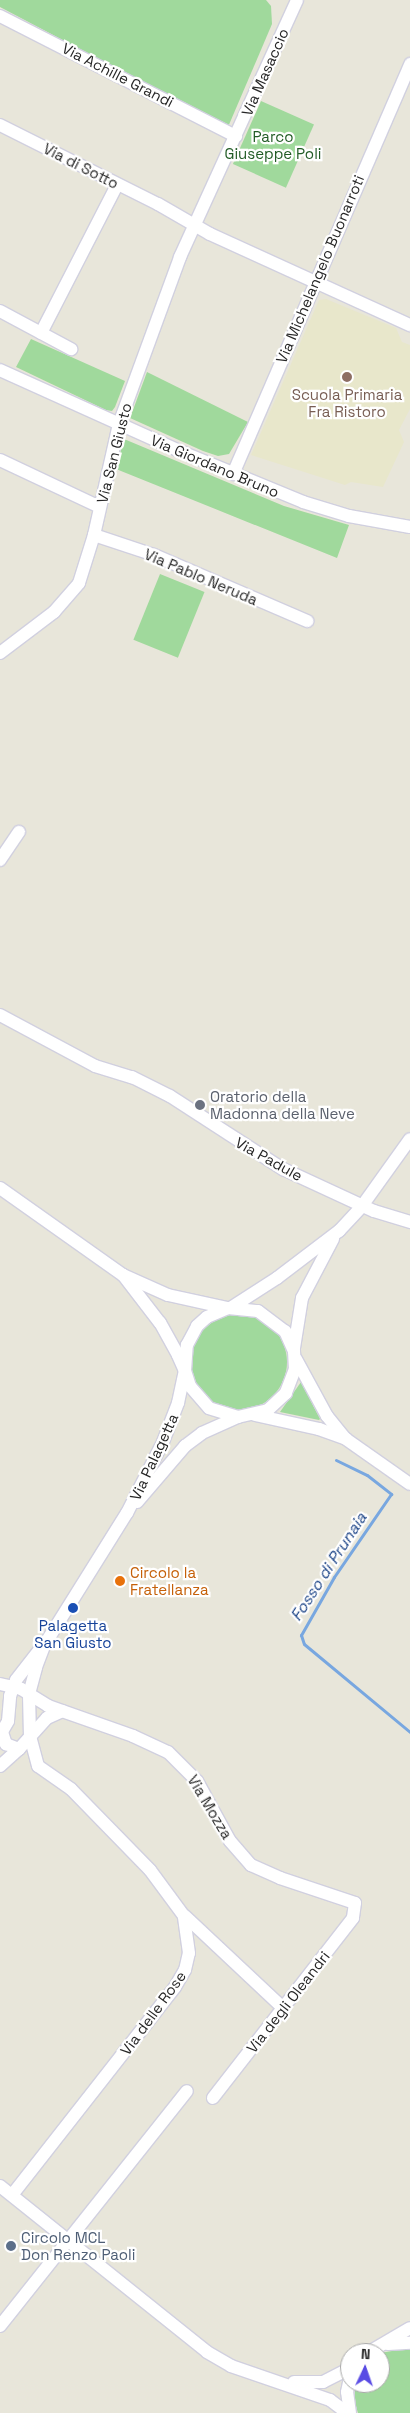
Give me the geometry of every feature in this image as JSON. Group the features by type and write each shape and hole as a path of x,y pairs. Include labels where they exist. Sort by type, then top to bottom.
{"street":[{"name":"Via Masaccio","path":"195,226 297,0"},
{"name":"Via Achille Grandi","path":"0,16 236,136"},
{"name":"Via Michelangelo Buonarroti","path":"233,474 410,65"},
{"name":"Via di Sotto","path":"0,125 163,207 195,226 315,283 410,325"},
{"path":"42,333 117,185"},
{"name":"Via di Sotto","path":"163,207 178,223 184,245"},
{"name":"Via San Giusto","path":"0,653 54,612 73,592 83,574 94,535 119,424 184,245 195,226"},
{"path":"0,311 71,349"},
{"name":"Via Giordano Bruno","path":"0,370 233,474 303,502 349,516 410,527"},
{"path":"0,460 100,507"},
{"name":"Via Pablo Neruda","path":"94,535 154,555 307,621"},
{"path":"0,860 19,832"},
{"name":"Via Padule","path":"0,1015 95,1066 149,1084 275,1164 362,1206 410,1222"},
{"name":"Via Palagetta","path":"12,1689 45,1644 127,1514 174,1417 184,1371 187,1345 197,1326 207,1317 229,1308 278,1278 339,1231 362,1206 410,1139"},
{"path":"0,1188 123,1275 168,1295 229,1308 252,1309 271,1317 285,1331 294,1354 328,1416 346,1439"},
{"name":"Via Palagetta","path":"127,1514 185,1446 202,1433 238,1417 255,1415 268,1410 286,1393 293,1376 294,1354 302,1298 339,1231"},
{"path":"123,1275 160,1323 184,1371"},
{"name":"Via Palagetta","path":"184,1371 190,1386 203,1402 217,1412 238,1417"},
{"path":"255,1415 319,1429 346,1439 410,1484"},
{"name":"Via Palagetta","path":"29,1694 45,1644"},
{"path":"0,1684 29,1694 30,1736"},
{"path":"12,1689 8,1721 1,1734 6,1744 19,1749"},
{"name":"Via Mozza","path":"29,1694 62,1711 150,1742 175,1757 200,1786 230,1841 255,1867 355,1903"},
{"path":"0,1766 19,1749 47,1718 62,1711"},
{"name":"Via delle Rose","path":"12,2194 183,1975 188,1962 189,1944 184,1916 115,1833 71,1789 40,1767 30,1736"},
{"name":"Via degli Oleandri","path":"213,2098 352,1918 355,1903"},
{"path":"184,1916 284,2008"},
{"path":"0,2326 186,2091"},
{"path":"0,2186 207,2352 231,2366 330,2400 348,2413"},
{"path":"384,2343 410,2328"},
{"path":"390,2344 395,2342 410,2343"},
{"path":"269,2379 323,2382 340,2373"},
{"path":"347,2393 348,2413"}],"shaded area":[{"name":"Scuola Primaria Fra Ristoro","path":"326,299 396,328 402,342 410,345 410,409 399,430 404,442 383,487 351,482 345,485 251,455 319,300"}],"green space":[{"path":"0,0 266,0 271,6 272,24 228,127 0,7"},
{"name":"Parco Giuseppe Poli","path":"261,101 314,125 286,188 233,164"},
{"path":"31,339 125,381 112,411 106,410 16,367"},
{"path":"147,372 248,422 229,454 218,456 203,451 130,418"},
{"path":"124,439 284,506 349,525 337,558 116,469"},
{"path":"160,574 205,592 178,658 133,640"},
{"path":"239,1314 257,1317 273,1328 284,1344 287,1362 284,1380 273,1396 257,1407 239,1410 221,1407 205,1396 194,1380 191,1362 194,1344 205,1328 221,1317"},
{"path":"301,1382 320,1419 319,1420 280,1412"},
{"path":"410,2348 410,2413 358,2413 354,2400 355,2393 390,2393 390,2351"}],"waterway":[{"name":"Fosso di Prunaia","path":"336,1460 367,1475 391,1494 334,1577 301,1635 304,1644 410,1732"}],"place":[{"name":"Scuola Primaria Fra Ristoro","path":"347,377"},
{"name":"Oratorio della Madonna della Neve","path":"200,1105"},
{"name":"Circolo la Fratellanza","path":"120,1581"},
{"name":"Palagetta San Giusto","path":"73,1608"},
{"name":"Circolo MCL Don Renzo Paoli","path":"11,2246"}]}
